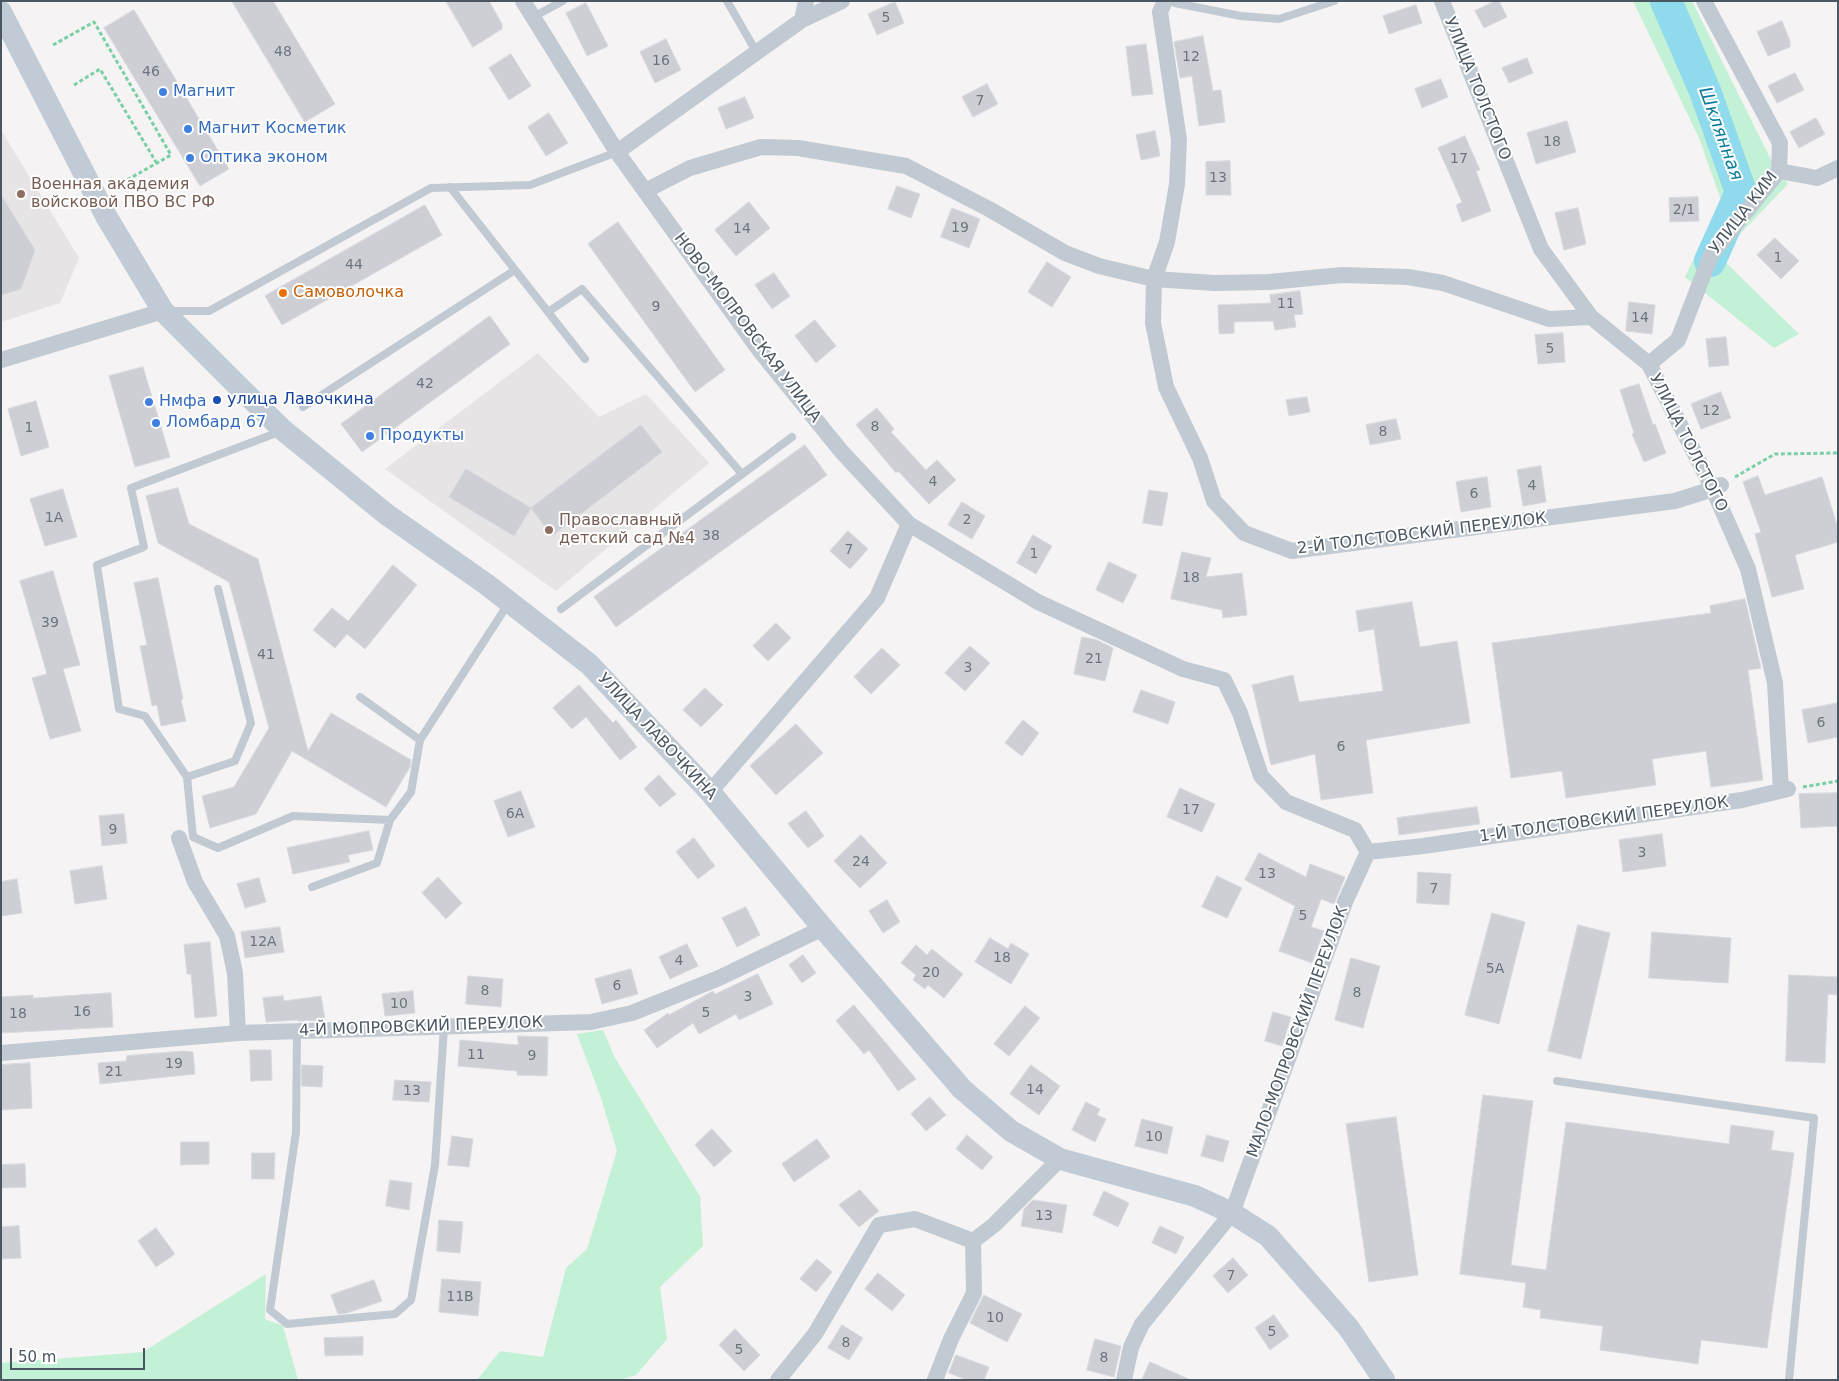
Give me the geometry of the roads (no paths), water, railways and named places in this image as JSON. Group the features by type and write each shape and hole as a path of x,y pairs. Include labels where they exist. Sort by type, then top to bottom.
{"main road":[{"name":"УЛИЦА ЛАВОЧКИНА","path":"1,12 106,216 162,311 283,430 386,514 486,584 589,664 710,792 822,928 962,1089 1011,1131 1060,1159 1195,1196 1232,1213 1268,1236 1348,1328 1384,1380"}],"street":[{"name":"НОВО-МОПРОВСКАЯ УЛИЦА","path":"523,1 617,152 760,351 841,451 909,524 1038,602 1184,669 1224,680 1240,713 1261,776 1286,802 1355,830 1368,852"},
{"path":"802,20 806,1"},
{"path":"617,152 802,20 842,1"},
{"name":"2-Й ТОЛСТОВСКИЙ ПЕРЕУЛОК","path":"1165,1 1160,12 1179,140 1177,184 1167,242 1154,279 1153,324 1166,387 1200,458 1214,501 1244,533 1292,551 1675,501 1717,487"},
{"name":"УЛИЦА ТОЛСТОГО","path":"1442,1 1541,249 1591,318 1649,363 1717,487 1748,569 1775,683 1785,790"},
{"name":"УЛИЦА КИМ","path":"1649,363 1678,340 1711,255 1779,171 1780,143 1704,1"},
{"path":"645,191 690,168 761,147 798,148 906,166 989,209 1065,253 1099,266 1154,279 1214,283 1269,282 1342,275 1408,277 1443,283 1549,319 1591,318"},
{"path":"1779,171 1817,178 1838,168"},
{"path":"1,360 162,311"},
{"path":"710,792 877,598 909,524"},
{"name":"1-Й ТОЛСТОВСКИЙ ПЕРЕУЛОК","path":"1368,852 1423,846 1742,800 1785,790"},
{"path":"179,838 195,882 227,936 235,973 238,1033"},
{"name":"МАЛО-МОПРОВСКИЙ ПЕРЕУЛОК","path":"1124,1380 1131,1347 1142,1324 1232,1213 1345,902 1368,852"},
{"name":"4-Й МОПРОВСКИЙ ПЕРЕУЛОК","path":"1,1053 238,1033 591,1022 632,1013 719,978 822,928"},
{"path":"973,1241 994,1225 1060,1159"},
{"path":"778,1380 815,1334 878,1225 915,1219 973,1241"},
{"path":"935,1380 951,1339 974,1293 973,1241"}],"lane":[{"path":"533,17 563,1"},
{"path":"727,1 756,53"},
{"path":"1174,1 1176,3 1241,16 1279,18 1334,1"},
{"path":"162,311 209,310 431,188 530,185 617,152"},
{"path":"450,188 585,359"},
{"path":"303,407 515,270"},
{"path":"548,312 582,289 742,474"},
{"path":"283,430 131,488 144,546 97,566 119,709 144,716 187,777 193,837 218,848 293,816 390,820"},
{"path":"561,609 792,437"},
{"path":"187,777 235,761 251,723 218,589"},
{"path":"312,887 377,864 390,820 411,792 420,740 509,602"},
{"path":"360,697 420,740"},
{"path":"297,1032 296,1132 270,1310 287,1324 395,1314 411,1300 435,1165 444,1026"},
{"path":"1558,1081 1814,1118 1789,1380"}],"waterway":[{"name":"Шклянная","path":"1666,1 1705,91 1741,192 1710,261"}],"place":[{"name":"Магнит","path":"163,92"},
{"name":"Магнит Косметик","path":"188,129"},
{"name":"Оптика эконом","path":"190,158"},
{"name":"Военная академия войсковой ПВО ВС РФ","path":"21,194"},
{"name":"Самоволочка","path":"283,293"},
{"name":"улица Лавочкина","path":"217,400"},
{"name":"Нмфа","path":"149,402"},
{"name":"Ломбард 67","path":"156,423"},
{"name":"Продукты","path":"370,436"},
{"name":"Православный детский сад №4","path":"549,530"}]}
